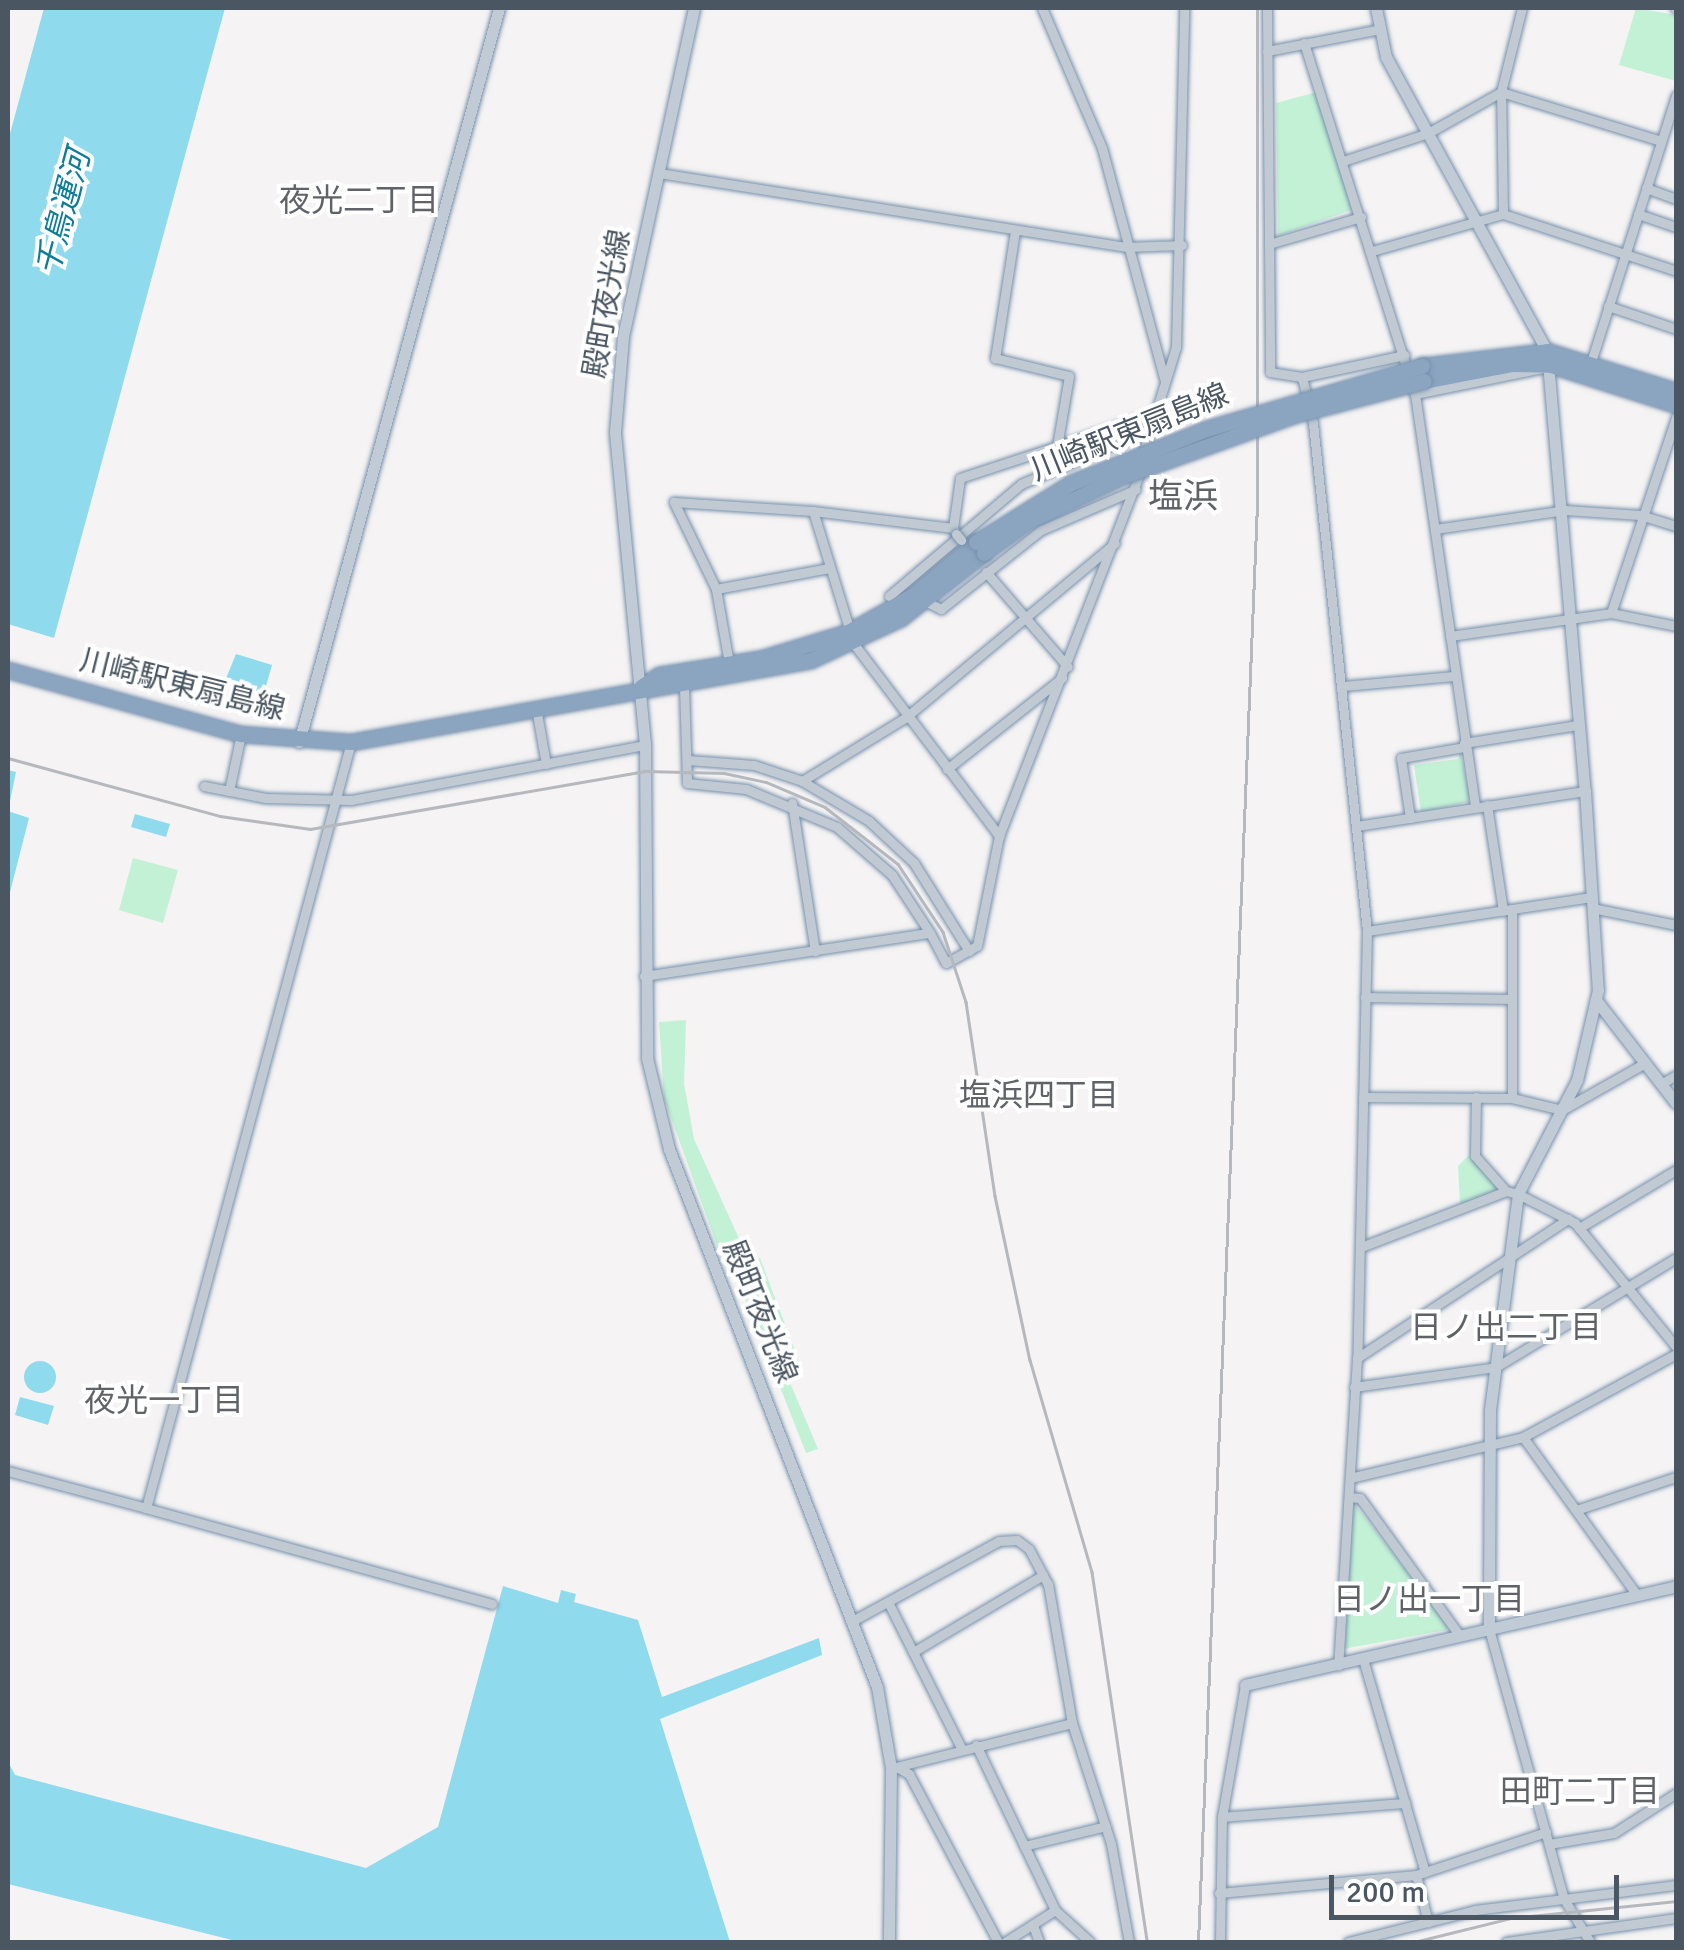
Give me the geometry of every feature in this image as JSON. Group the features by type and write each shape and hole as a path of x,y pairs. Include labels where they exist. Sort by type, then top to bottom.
{"highway":[{"name":"川崎駅東扇島線","path":"1549,358 1676,405"},
{"name":"川崎駅東扇島線","path":"640,687 658,675 851,638 914,594 966,541 1071,483 1206,429 1420,380 1549,358 1591,362 1676,391"},
{"name":"川崎駅東扇島線","path":"8,670 241,734 299,743 351,742 640,687 684,686 810,660 926,602 966,541"}],"street":[{"path":"299,743 499,8"},
{"name":"殿町夜光線","path":"694,8 618,388 616,452 645,745 647,1058 669,1149 854,1620 882,1706 894,1767 889,1942"},
{"path":"1042,8 1102,148 1165,384"},
{"path":"684,686 686,782 746,789 792,804 876,858 930,933 946,963 977,946 984,922 985,888 1000,836 1118,541 1136,489 1146,432 1176,347 1182,245 1184,8"},
{"path":"1266,8 1270,372 1302,377 1405,355"},
{"path":"1376,8 1386,58 1549,358 1575,618 1596,1000 1580,1070 1562,1110 1512,1192 1510,1258 1490,1444 1489,1629 1564,1898 1590,1942"},
{"path":"1503,214 1501,92 1522,8"},
{"path":"1267,51 1380,29"},
{"path":"1304,43 1405,355 1420,380 1435,528 1474,808"},
{"path":"1342,161 1428,133 1501,92 1661,142"},
{"path":"1591,362 1676,95"},
{"path":"659,173 1127,248 1182,245"},
{"path":"1646,188 1676,199"},
{"path":"1372,252 1474,218 1503,214 1676,271"},
{"path":"1638,214 1676,227"},
{"path":"1269,244 1361,217"},
{"path":"1014,231 994,358 1069,376 1057,446"},
{"path":"1608,306 1676,329"},
{"path":"1420,380 1539,374 1549,358"},
{"path":"1302,377 1342,686 1367,931 1357,1358 1338,1665"},
{"path":"728,663 716,589 674,502 813,510 966,541 960,478 1152,416"},
{"path":"1611,613 1640,516 1676,418"},
{"path":"889,596 1021,484 1146,432"},
{"path":"926,602 941,610 1058,520 1136,489"},
{"path":"813,510 851,638 905,718 1000,836"},
{"path":"1435,528 1564,510 1640,516 1676,526"},
{"path":"802,781 905,718 1118,541"},
{"path":"716,589 828,568"},
{"path":"986,572 1068,667"},
{"path":"1450,636 1611,613 1676,626"},
{"path":"1342,686 1455,676"},
{"path":"946,769 1063,678"},
{"path":"536,708 546,764"},
{"path":"1410,818 1401,758 1578,725"},
{"path":"228,791 241,734"},
{"path":"146,1508 340,798 351,742"},
{"path":"204,786 340,798 645,745"},
{"path":"688,760 754,765 802,781 898,846 929,882 969,951"},
{"path":"1356,826 1585,792"},
{"path":"792,804 815,951"},
{"path":"1487,806 1508,910 1512,1098"},
{"path":"1367,931 1592,902 1676,925"},
{"path":"644,976 930,933"},
{"path":"1365,997 1512,999"},
{"path":"1596,1000 1676,1104"},
{"path":"1363,1097 1512,1098 1562,1110 1645,1063"},
{"path":"1661,1084 1676,1076"},
{"path":"1350,1478 1523,1437 1676,1350 1579,1228 1512,1192 1475,1156 1476,1097"},
{"path":"1579,1228 1676,1170"},
{"path":"1361,1247 1512,1192"},
{"path":"1357,1358 1568,1219"},
{"path":"1354,1387 1496,1367 1676,1258"},
{"path":"1523,1437 1637,1594"},
{"path":"8,1471 492,1604"},
{"path":"1576,1510 1676,1477"},
{"path":"1349,1497 1360,1498 1460,1636"},
{"path":"854,1620 1008,1538 1028,1548 1043,1574 1072,1723 1106,1826 1129,1942"},
{"path":"913,1652 1043,1574"},
{"path":"1220,1942 1222,1818 1245,1685 1676,1586"},
{"path":"888,1602 962,1748"},
{"path":"1363,1659 1404,1803 1428,1922"},
{"path":"894,1767 1072,1723"},
{"path":"976,1745 1055,1910 1090,1942"},
{"path":"894,1767 908,1774 1002,1942 1037,1935 1055,1910"},
{"path":"1549,1844 1614,1833 1676,1792"},
{"path":"1222,1818 1404,1803"},
{"path":"1024,1846 1106,1826"},
{"path":"1219,1892 1421,1874 1546,1832"},
{"path":"1348,1942 1428,1922 1564,1898 1676,1885"},
{"path":"1506,1942 1580,1928 1676,1918"},
{"path":"1037,1935 1048,1942"}],"green space":[{"path":"1636,8 1676,15 1676,81 1619,65"},
{"path":"1317,92 1354,209 1278,236 1276,103"},
{"path":"1460,751 1471,801 1421,813 1414,765 1458,759"},
{"path":"133,858 178,870 163,923 119,910"},
{"path":"686,1020 684,1084 694,1139 741,1243 719,1251 664,1098 659,1022"},
{"path":"1469,1155 1499,1190 1460,1205 1458,1166"},
{"path":"760,1258 801,1367 786,1373 818,1449 806,1453 733,1268"},
{"path":"1353,1502 1449,1626 1446,1630 1343,1649"}],"water":[{"name":"千鳥運河","path":"44,8 225,8 54,638 8,624 8,141"},
{"path":"236,654 272,665 264,693 225,681"},
{"path":"8,770 16,772 8,811"},
{"path":"8,811 29,818 8,900"},
{"path":"135,814 170,824 166,837 131,827"},
{"path":"40,1361 52,1365 56,1377 52,1389 40,1393 28,1389 24,1377 28,1365"},
{"path":"20,1397 54,1406 48,1425 15,1415"},
{"path":"503,1586 558,1603 561,1590 576,1594 574,1602 638,1620 662,1697 819,1638 822,1655 660,1719 730,1942 240,1942 8,1884 8,1762 15,1775 366,1868 438,1827"}],"railway":[{"path":"1198,1942 1257,506 1257,8"},
{"path":"8,758 220,816 310,829 645,771 724,773 766,782 825,807 898,864 943,932 966,1002 995,1196 1030,1360 1092,1572 1147,1942"},
{"path":"1414,1942 1511,1918 1676,1901"}],"district":[{"name":"夜光二丁目","path":"359,201"},
{"name":"塩浜","path":"1183,497"},
{"name":"塩浜四丁目","path":"1039,1096"},
{"name":"日ノ出二丁目","path":"1506,1328"},
{"name":"夜光一丁目","path":"164,1401"},
{"name":"日ノ出一丁目","path":"1429,1600"},
{"name":"田町二丁目","path":"1580,1792"}]}
